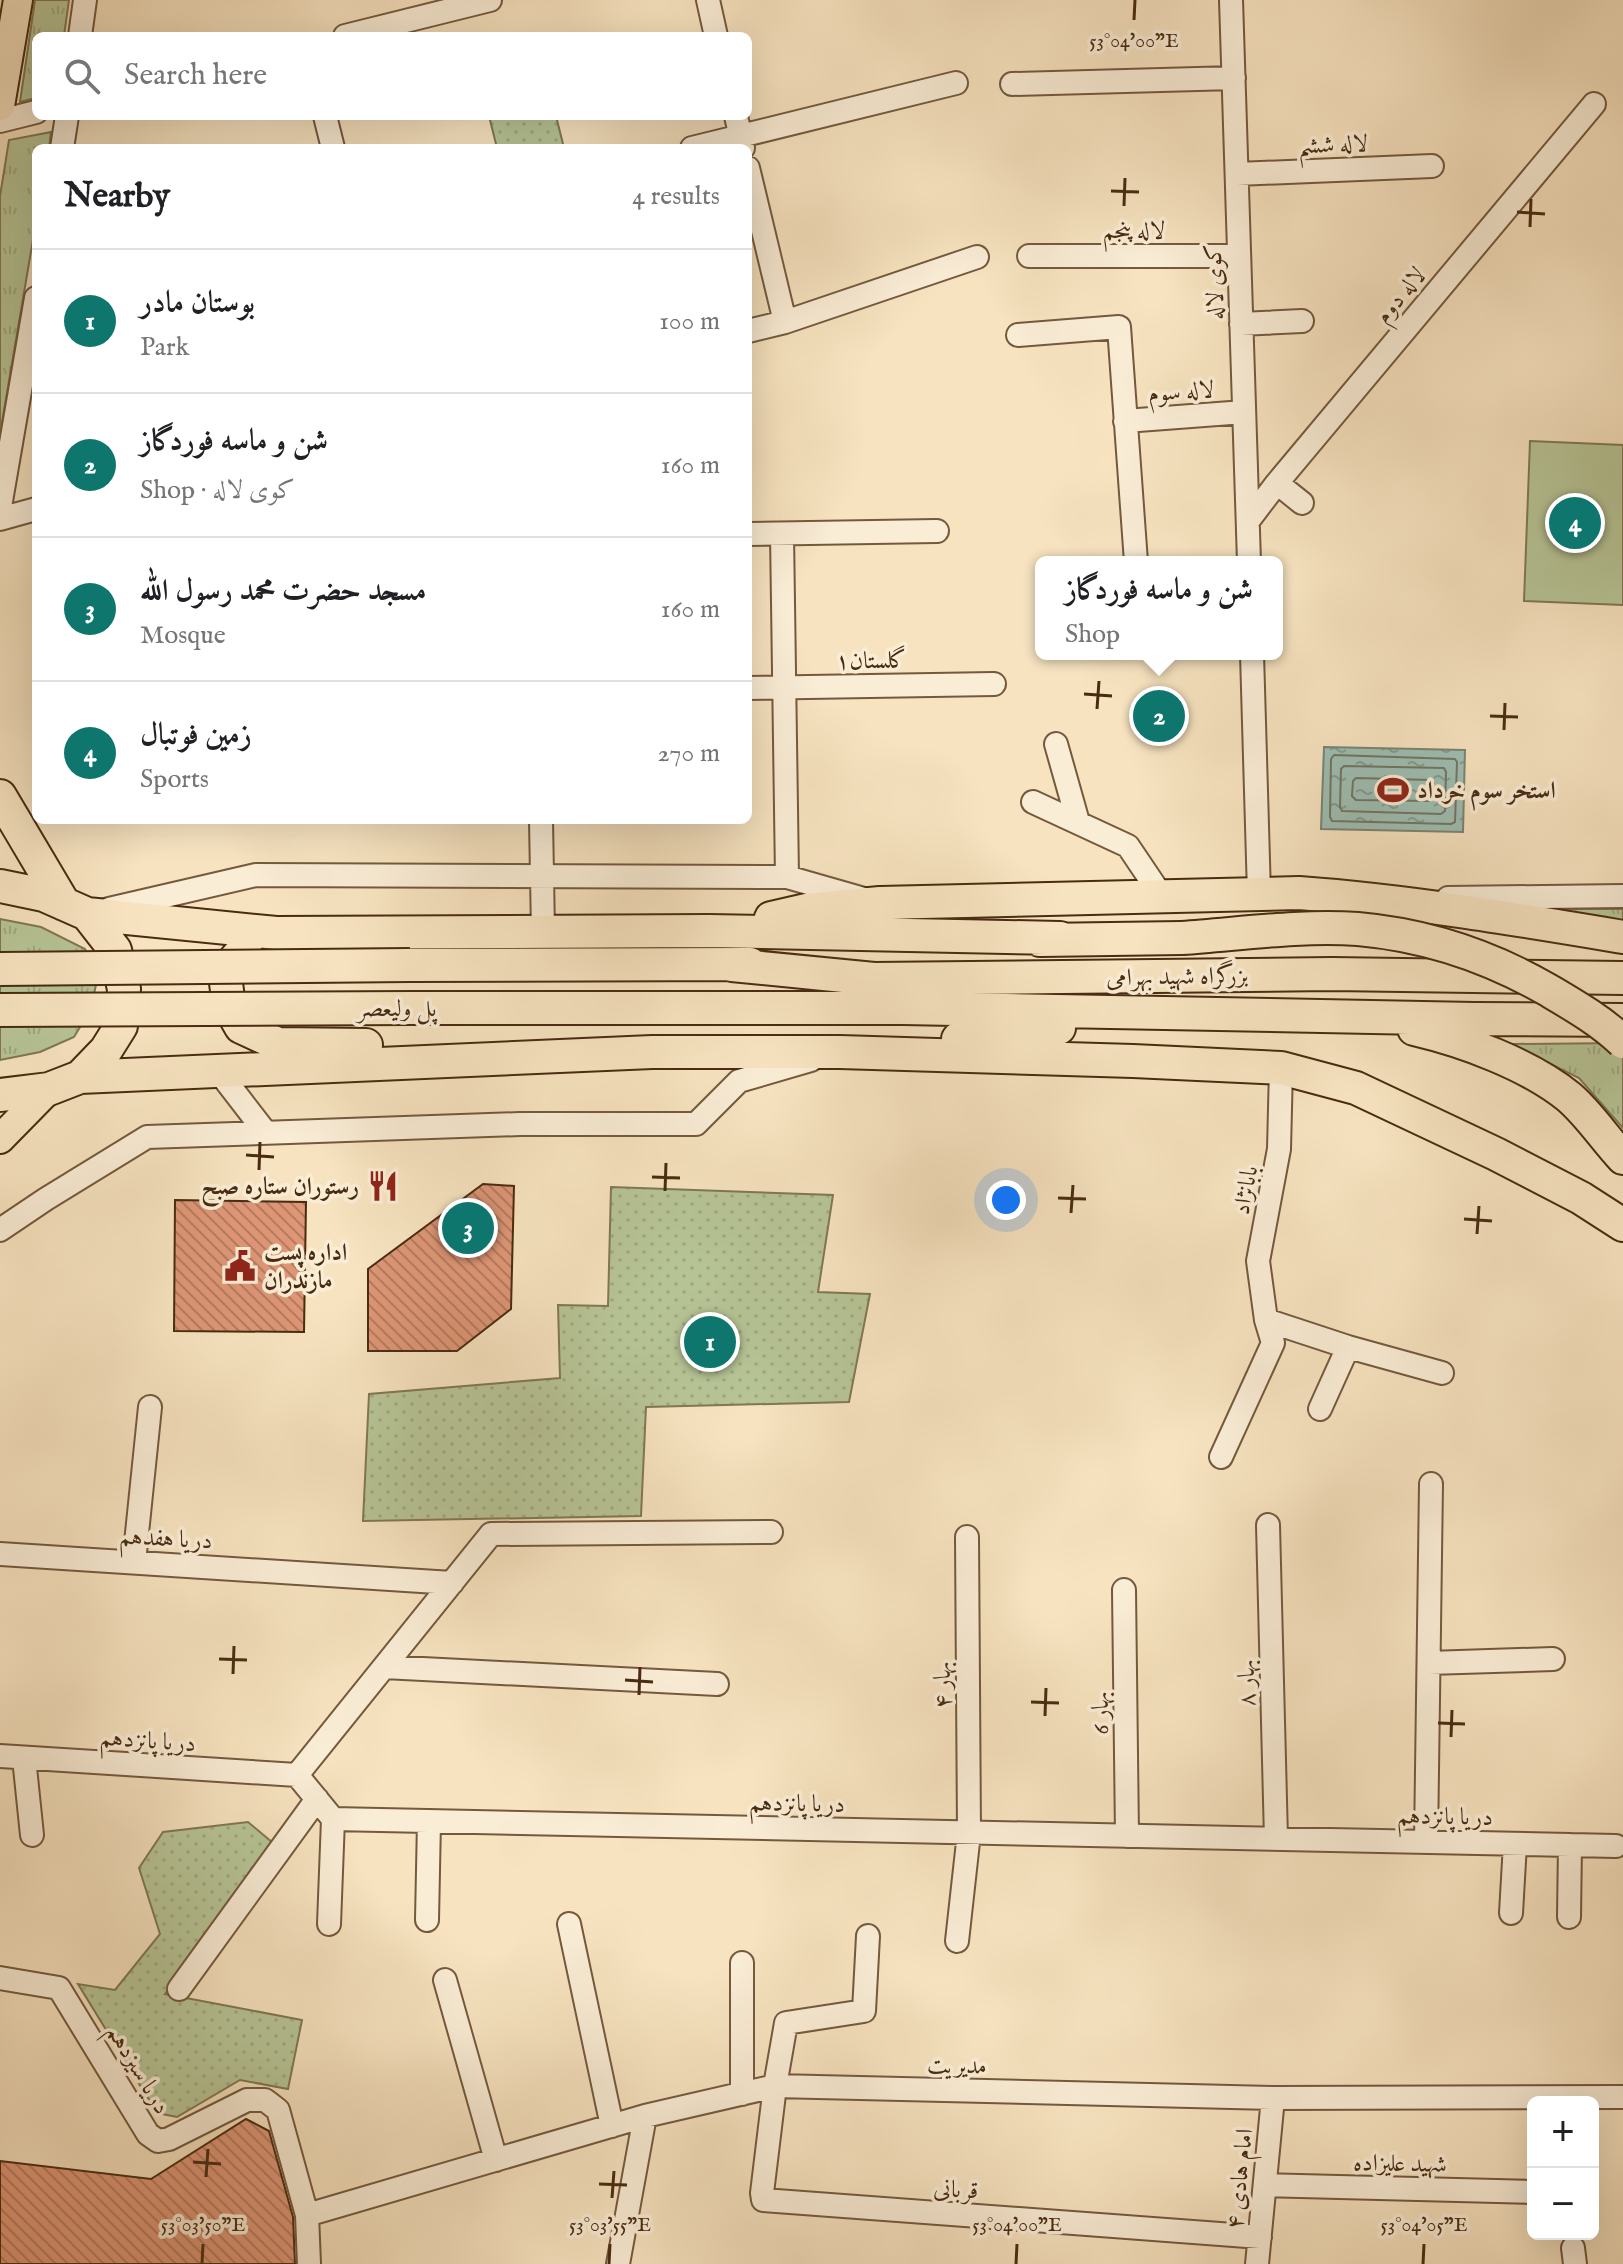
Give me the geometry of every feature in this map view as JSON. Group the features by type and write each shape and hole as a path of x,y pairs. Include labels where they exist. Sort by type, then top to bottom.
{"highway":[{"path":"0,796 76,909 115,950 124,989 121,1026 106,1050 80,1077"},
{"path":"0,886 44,895 76,909 276,933 709,931 1060,938 1182,938 1355,929 1398,933 1448,945 1516,972 1607,1027 1623,1042"},
{"path":"709,931 806,910 880,903 1299,893 1367,898 1482,913 1623,937"},
{"path":"276,933 255,939 239,952 226,983 229,1006 241,1027 278,1044 652,1052 840,1052 1281,1068 1356,1088 1567,1190 1623,1225"},
{"path":"732,965 1060,938"},
{"name":"پل ولیعصر","path":"0,969 732,965"},
{"name":"بزرگراه شهید بهرامی","path":"732,965 874,979 1332,974 1623,978"},
{"name":"پل ولیعصر","path":"0,1010 793,1008"},
{"name":"بزرگراه شهید بهرامی","path":"793,1008 1623,1020"},
{"path":"840,1052 1187,1014"},
{"path":"1357,1016 1441,1035 1530,1072 1570,1098 1623,1158"},
{"path":"0,1095 49,1089 80,1077 652,1052"}],"main road":[{"path":"0,106 18,0"},
{"path":"0,1139 49,1089"}],"street":[{"path":"81,32 85,0"},
{"path":"361,32 490,0"},
{"path":"708,0 715,32"},
{"name":"کوی لاله","path":"1231,0 1249,556"},
{"path":"1012,84 1234,78"},
{"path":"705,144 956,83"},
{"name":"لاله دوم","path":"1248,521 1594,104"},
{"path":"0,121 32,113"},
{"path":"63,144 66,120"},
{"path":"326,120 332,144"},
{"name":"لاله ششم","path":"1237,174 1432,166"},
{"path":"752,185 785,322"},
{"name":"لاله پنجم","path":"1029,256 1239,256"},
{"path":"752,330 785,322 977,257"},
{"path":"0,507 32,321"},
{"path":"1241,324 1302,321"},
{"name":"لاله سوم","path":"1018,335 1119,327 1125,421 1244,412"},
{"path":"1125,421 1136,556"},
{"path":"1277,483 1302,503"},
{"path":"0,519 32,510"},
{"path":"752,534 937,531"},
{"path":"782,534 787,877"},
{"path":"1252,660 1259,894"},
{"name":"گلستان۱","path":"752,688 994,684"},
{"path":"1056,744 1078,822"},
{"path":"1033,802 1128,846 1161,895"},
{"path":"541,824 543,932"},
{"path":"76,909 256,875 787,877 880,903"},
{"path":"1367,898 1623,896"},
{"path":"0,1230 147,1137 520,1124 696,1124 739,1081 840,1052"},
{"name":"بابانژاد","path":"1221,1457 1273,1343 1266,1320 1258,1261 1279,1149 1281,1068"},
{"path":"219,1072 266,1133"},
{"path":"1266,1320 1442,1373"},
{"path":"1320,1409 1348,1347"},
{"path":"134,1562 150,1407"},
{"path":"1426,1842 1431,1484"},
{"name":"بهار ۸","path":"1268,1525 1276,1839"},
{"path":"329,1924 333,1819 297,1775 491,1534 771,1532"},
{"name":"بهار ۴","path":"957,1941 969,1833 967,1537"},
{"name":"دریا هفدهم","path":"0,1554 452,1583"},
{"name":"بهار 6","path":"1124,1590 1127,1836"},
{"path":"1429,1663 1553,1659"},
{"path":"384,1667 717,1684"},
{"name":"دریا پانزدهم","path":"0,1756 297,1775"},
{"path":"24,1758 32,1835"},
{"path":"179,1989 317,1799"},
{"name":"دریا پانزدهم","path":"333,1819 1616,1846"},
{"path":"427,1920 429,1821"},
{"path":"1511,1913 1515,1844"},
{"path":"1569,1917 1570,1845"},
{"path":"569,1924 612,2126"},
{"path":"775,2086 786,2023 864,2011 868,1936"},
{"path":"742,1963 742,2094"},
{"name":"دریا سیزدهم","path":"0,1978 59,1988 148,2134 158,2141 169,2139 247,2100 265,2100 278,2110 307,2215 309,2264"},
{"path":"445,1980 496,2160"},
{"name":"مدیریت","path":"307,2215 645,2116 775,2086 1273,2098 1623,2097"},
{"name":"قربانی","path":"775,2086 763,2200 1260,2237"},
{"name":"امام هادی ۴","path":"1257,2264 1273,2098"},
{"path":"618,2264 645,2116"},
{"name":"شهید علیزاده","path":"1265,2185 1527,2192"}],"green space":[{"path":"35,0 69,0 65,32 32,32 32,99 20,102"},
{"path":"490,120 557,120 563,144 496,144"},
{"path":"51,132 50,144 32,144 32,246 0,434 0,196 9,140"},
{"path":"1530,441 1623,445 1623,605 1524,601"},
{"path":"1529,909 1623,909 1623,927"},
{"path":"0,919 41,927 85,949 98,975 91,1009 74,1037 40,1052 0,1060"},
{"path":"1623,1043 1623,1128 1579,1078 1511,1044"},
{"path":"611,1187 833,1195 818,1292 870,1294 849,1402 646,1407 641,1516 363,1521 369,1394 560,1378 558,1305 608,1306"},
{"path":"248,1822 273,1843 165,1994 302,2020 288,2089 240,2080 177,2117 157,2113 78,1984 115,1990 160,1934 139,1868 163,1832"}],"water":[{"name":"استخر سوم خرداد","path":"1324,747 1465,750 1463,832 1321,829"}],"building":[{"path":"483,1184 514,1186 511,1309 457,1351 368,1351 368,1269"},
{"name":"اداره پست مازندران","path":"175,1200 306,1202 304,1332 174,1331"},
{"path":"246,2119 269,2131 293,2217 295,2264 0,2264 0,2161 151,2179"}],"place":[{"name":"زمین فوتبال","path":"1575,523"},
{"name":"شن و ماسه فوردگاز","path":"1159,716"},
{"name":"استخر سوم خرداد","path":"1393,790"},
{"name":"رستوران ستاره صبح","path":"383,1186"},
{"name":"مسجد حضرت محمد رسول الله","path":"468,1228"},
{"name":"اداره پست مازندران","path":"240,1266"},
{"name":"بوستان مادر","path":"710,1342"}]}
